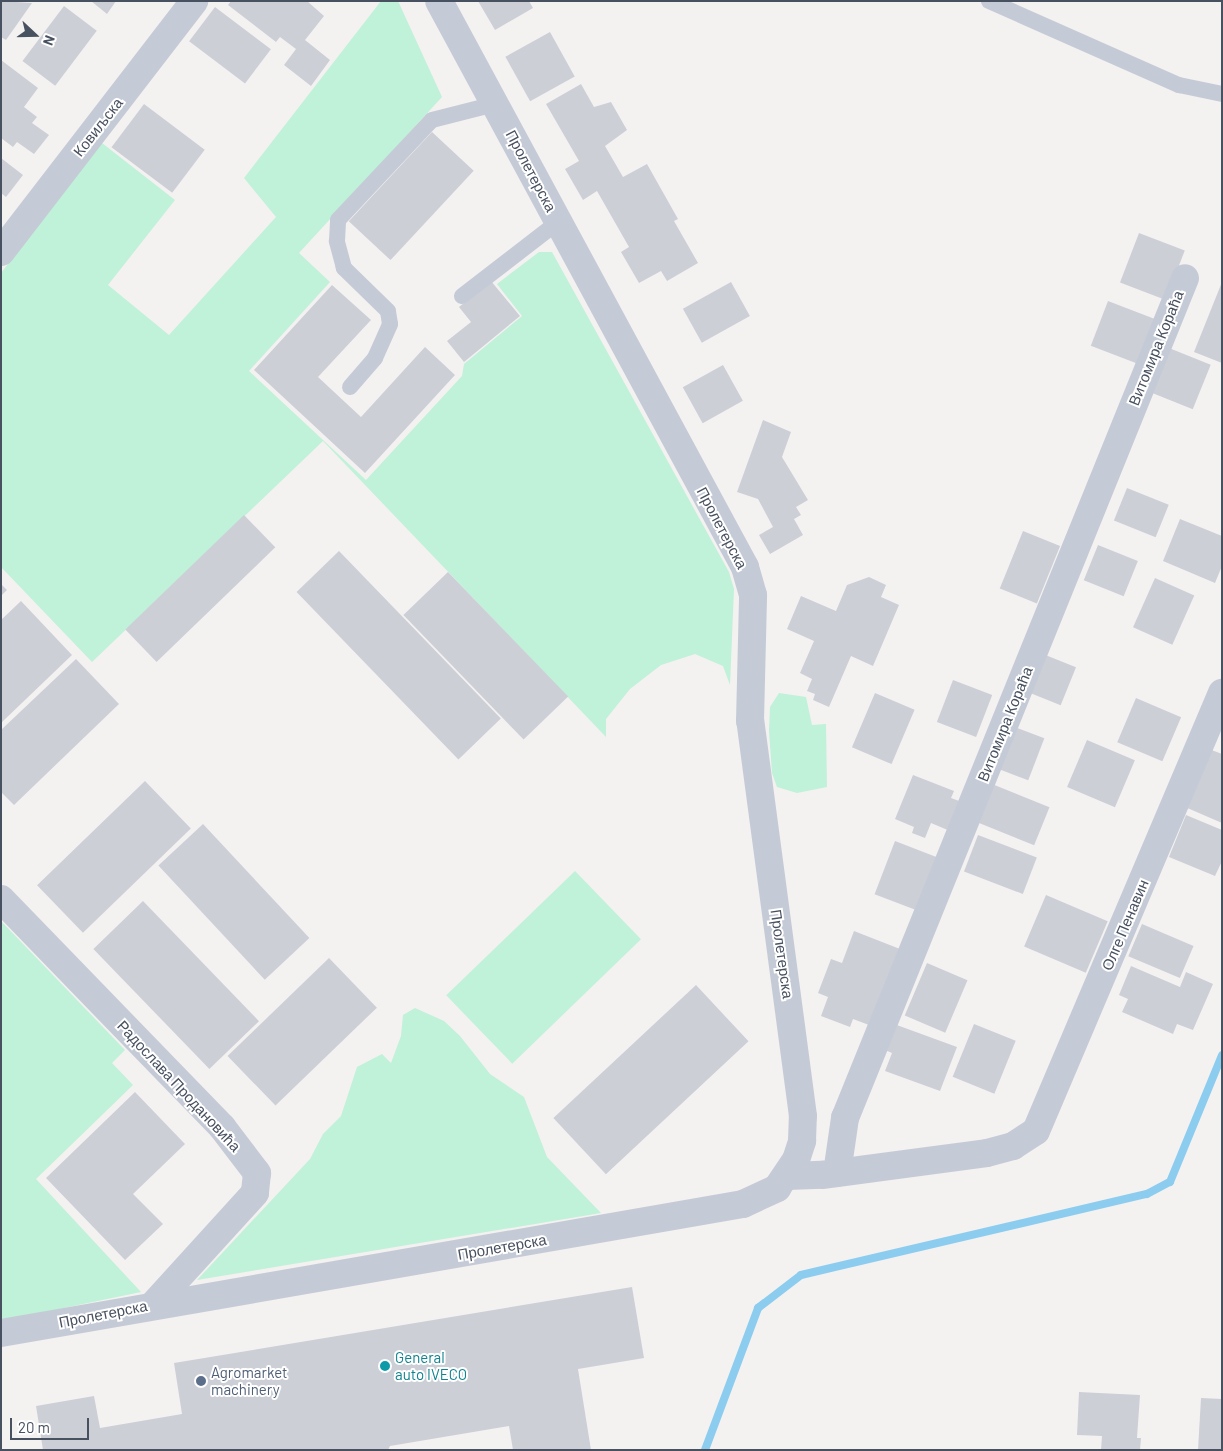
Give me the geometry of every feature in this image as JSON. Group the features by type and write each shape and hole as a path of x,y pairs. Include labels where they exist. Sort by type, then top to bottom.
{"street":[{"name":"Ковиљска","path":"1,252 194,1"},
{"name":"Пролетерска","path":"1,1333 154,1304 434,1259 743,1204 777,1188 787,1176 802,1141 803,1116 750,721 753,595 745,567 439,1"},
{"name":"Витомира Кораћа","path":"836,1173 845,1118 1185,278"},
{"name":"Олге Пенавин","path":"787,1176 836,1173 987,1153 1013,1146 1036,1131 1046,1112 1222,693"},
{"name":"Радослава Продановића","path":"1,899 222,1127 257,1173 255,1193 154,1304"}],"lane":[{"path":"989,1 1180,85 1222,94"},
{"path":"350,387 375,358 390,324 388,311 344,268 337,241 338,220 432,120 494,104"},
{"path":"462,296 558,222"}],"green space":[{"path":"381,1 398,1 442,97 299,253 330,282 249,371 366,480 462,376 464,364 522,316 497,284 539,252 552,252 729,572 734,589 730,685 723,666 695,654 661,665 630,689 606,719 606,737 323,441 92,662 1,567 1,273 102,143 175,200 108,285 169,335 276,217 244,178"},
{"path":"779,693 806,697 812,725 826,724 827,787 797,793 777,787 772,773 769,731 770,707"},
{"path":"575,871 641,939 512,1064 446,995"},
{"path":"1,921 125,1050 112,1063 133,1085 36,1179 141,1292 1,1321"},
{"path":"415,1008 444,1021 460,1036 490,1074 524,1097 547,1157 601,1213 197,1280 310,1159 323,1134 341,1116 357,1067 382,1054 391,1063 401,1036 403,1015"}],"building":[{"path":"1,1 32,3 6,40 1,37"},
{"path":"91,1 116,1 107,14"},
{"path":"231,1 307,1 324,16 305,40 330,60 311,86 284,65 296,49 280,37 276,42 228,5"},
{"path":"478,1 529,1 533,8 495,30"},
{"path":"64,6 97,31 55,86 22,61"},
{"path":"215,7 271,49 245,83 189,41"},
{"path":"550,32 575,77 530,101 505,57"},
{"path":"1,60 38,88 24,107 37,117 32,123 49,135 34,154 17,142 13,147 1,138"},
{"path":"581,84 594,107 611,102 627,130 605,146 623,177 647,164 678,219 674,221 698,263 667,281 661,271 639,283 621,252 629,247 597,191 583,200 565,169 579,161 546,104"},
{"path":"144,104 205,150 172,193 112,147"},
{"path":"432,132 474,171 390,260 349,221"},
{"path":"1,158 23,175 6,197 1,193"},
{"path":"1139,233 1185,251 1166,300 1120,282"},
{"path":"491,281 520,316 464,362 447,341 471,322 459,307"},
{"path":"731,282 750,316 702,343 683,309"},
{"path":"1222,282 1222,363 1194,352"},
{"path":"332,285 371,320 318,377 361,417 425,347 455,375 365,473 254,370"},
{"path":"1108,301 1157,320 1140,365 1091,346"},
{"path":"1169,348 1211,365 1193,409 1151,393"},
{"path":"723,365 743,401 703,423 683,387"},
{"path":"763,420 791,432 782,457 808,500 796,507 801,515 794,519 803,535 770,554 759,535 773,527 758,499 737,492"},
{"path":"1127,488 1169,505 1156,537 1114,520"},
{"path":"244,515 275,547 157,662 125,630"},
{"path":"1180,519 1222,536 1222,566 1215,583 1163,561"},
{"path":"1023,531 1060,546 1037,603 1000,588"},
{"path":"1098,545 1138,561 1124,596 1084,580"},
{"path":"339,551 501,719 458,760 297,592"},
{"path":"448,572 568,696 524,740 403,615"},
{"path":"869,577 886,585 881,597 899,605 873,666 851,656 829,707 813,700 815,694 807,691 812,679 800,673 814,641 787,629 801,596 836,611 847,585"},
{"path":"1155,578 1194,595 1172,645 1133,627"},
{"path":"1,584 7,590 1,596"},
{"path":"21,601 72,655 1,723 1,620"},
{"path":"1038,652 1076,667 1061,705 1023,690"},
{"path":"76,659 119,704 14,805 1,792 1,730"},
{"path":"953,680 992,695 976,737 937,722"},
{"path":"875,693 915,710 892,764 852,747"},
{"path":"1136,698 1181,717 1162,761 1117,742"},
{"path":"1007,724 1044,738 1028,780 991,766"},
{"path":"1087,740 1135,760 1115,807 1067,787"},
{"path":"1209,749 1222,754 1222,823 1185,807"},
{"path":"913,775 954,791 951,798 962,802 950,831 931,823 925,838 912,833 914,827 895,819"},
{"path":"145,781 191,828 83,933 37,885"},
{"path":"992,784 1049,807 1034,845 977,822"},
{"path":"1186,815 1222,830 1222,861 1215,876 1169,857"},
{"path":"203,824 309,938 265,980 158,866"},
{"path":"978,835 1037,858 1023,894 964,871"},
{"path":"895,841 937,857 917,910 875,894"},
{"path":"1046,895 1108,921 1086,973 1024,947"},
{"path":"143,901 259,1021 209,1069 93,949"},
{"path":"1142,924 1194,946 1180,978 1128,956"},
{"path":"854,931 900,949 869,1025 853,1019 850,1027 821,1016 828,997 818,993 831,959 842,963"},
{"path":"329,958 377,1008 276,1106 228,1056"},
{"path":"927,963 968,980 945,1033 905,1015"},
{"path":"1131,966 1180,987 1186,972 1213,984 1193,1030 1177,1024 1173,1034 1122,1012 1128,999 1119,995"},
{"path":"696,985 749,1041 606,1174 553,1118"},
{"path":"894,1024 957,1047 940,1091 885,1071 892,1053 885,1050"},
{"path":"974,1024 1016,1041 994,1094 953,1077"},
{"path":"135,1092 185,1144 133,1194 163,1224 125,1260 46,1178"},
{"name":"General auto IVECO","path":"632,1287 644,1358 578,1369 591,1450 513,1450 509,1426 390,1446 388,1450 43,1450 36,1406 94,1396 100,1428 182,1414 174,1363"},
{"path":"1079,1392 1140,1395 1137,1438 1141,1438 1140,1450 1101,1450 1102,1436 1077,1435"},
{"path":"1201,1398 1222,1399 1222,1450 1198,1450"}],"waterway":[{"path":"705,1450 758,1308 801,1275 1147,1194 1170,1182 1222,1055"}],"place":[{"name":"General auto IVECO","path":"385,1366"},
{"name":"Agromarket machinery","path":"201,1381"}]}
